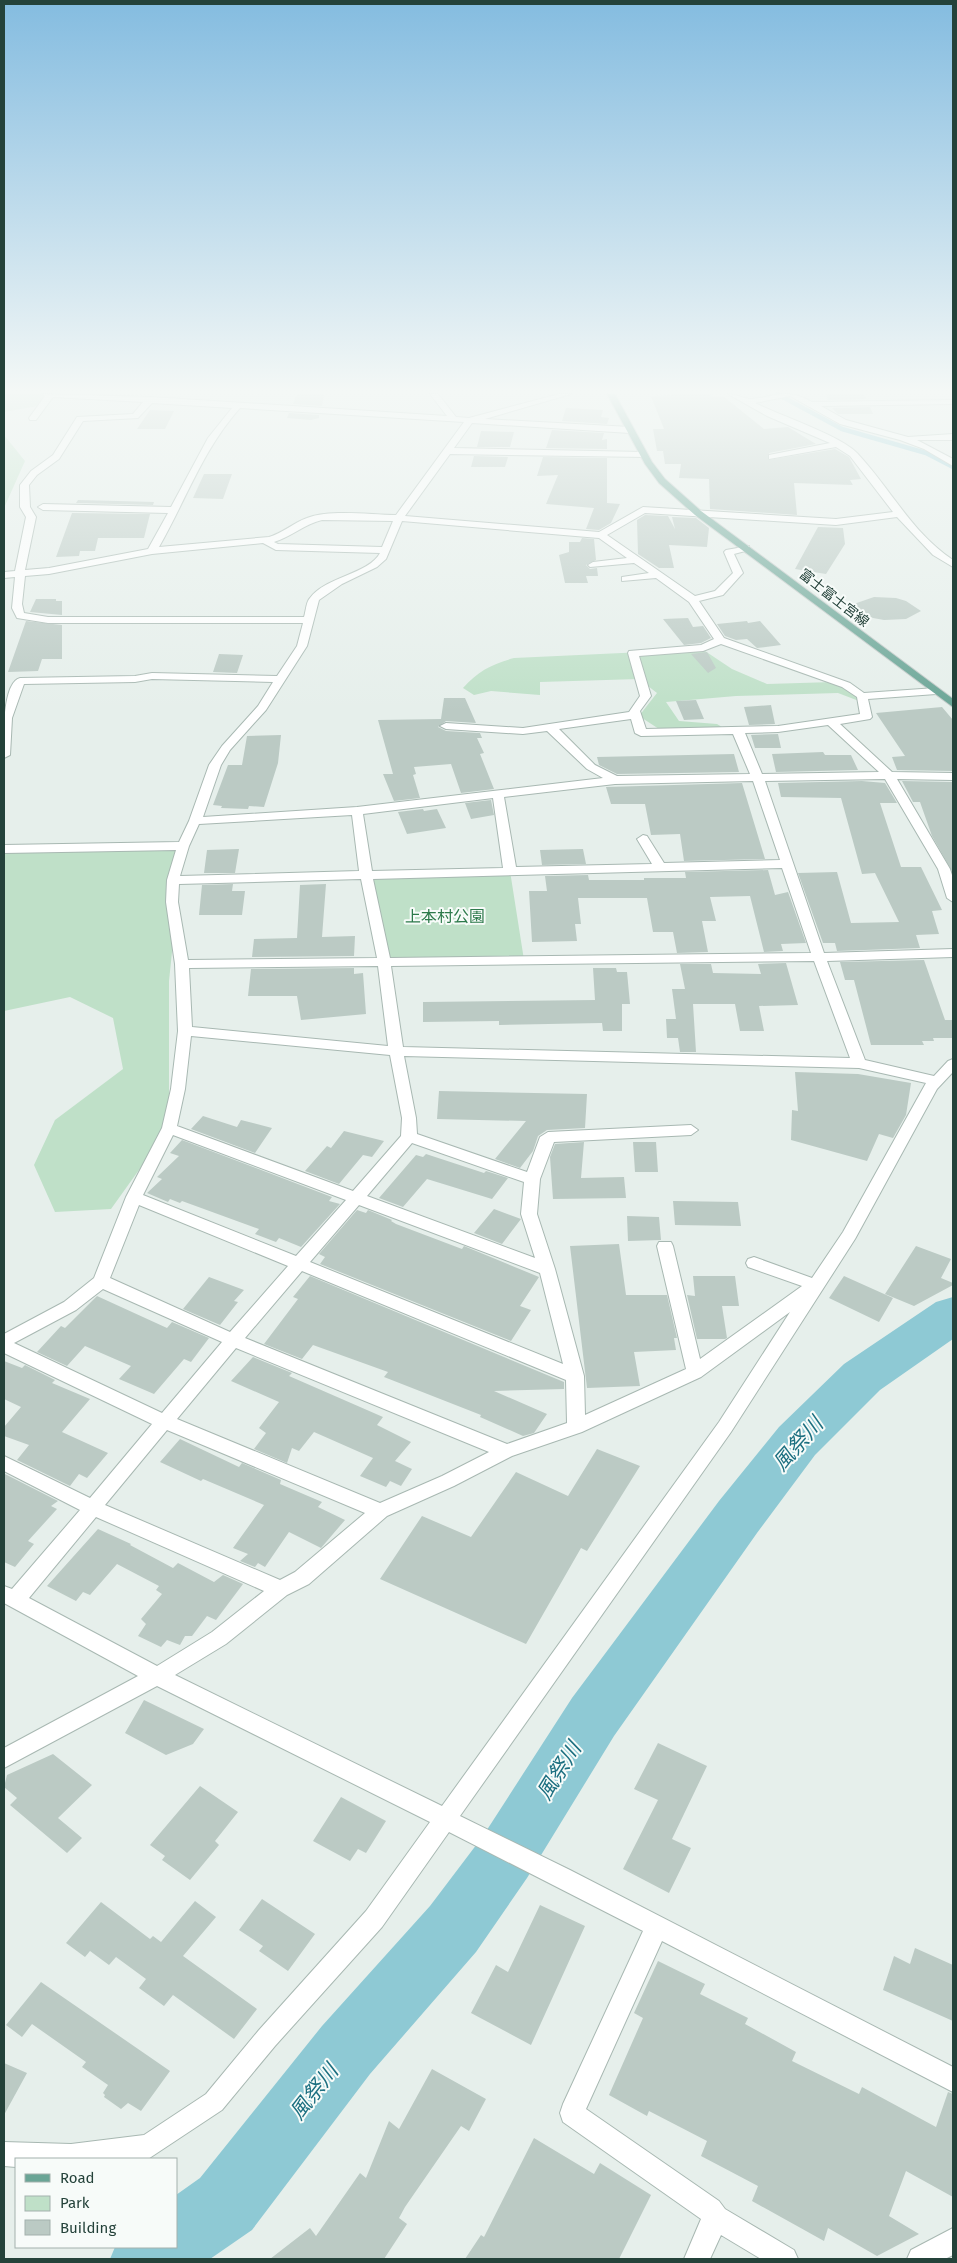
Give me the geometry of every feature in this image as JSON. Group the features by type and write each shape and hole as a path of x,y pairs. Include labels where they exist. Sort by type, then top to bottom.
{"main road":[{"name":"富士富士宮線","path":"683,500 953,704"}],"street":[{"path":"25,500 25,507 31,517 20,560 19,574 21,584 16,601 18,613 21,616 58,620 307,620"},
{"path":"152,551 169,524 173,510 179,500"},
{"path":"4,1341 70,1306 100,1281 134,1197 169,1128 178,1089 184,1032 182,964 172,902 173,880 183,846 195,821 214,765 226,748 262,708 302,646 307,620 314,599 339,582 374,565 386,550 399,518 411,500"},
{"path":"889,500 936,553 953,564"},
{"path":"43,507 173,510"},
{"path":"601,535 643,510 836,522 900,514"},
{"path":"4,575 113,560 152,551 200,545 266,541 284,536 316,518 399,518 601,535 693,600 720,640 846,685 862,696 936,691"},
{"path":"266,541 276,547 386,550"},
{"path":"693,600 719,593 738,573 729,552 746,548"},
{"path":"593,565 636,560"},
{"path":"625,579 658,575"},
{"path":"720,640 703,648 633,653 646,696 634,711 641,733 778,729 830,720 866,717 862,696"},
{"path":"4,755 6,718 20,681 135,679 152,676 281,679"},
{"path":"446,726 523,731 634,715"},
{"path":"830,720 889,775 921,826 944,869 953,898"},
{"path":"551,728 591,767 615,780"},
{"path":"738,731 758,778 819,957 860,1063"},
{"path":"195,821 357,812 615,780 889,775 953,776"},
{"path":"498,795 510,871"},
{"path":"357,812 366,873 384,961 396,1051 409,1118 409,1137 301,1264 233,1340 166,1422 92,1507 9,1597 157,1676 562,1877 953,2080"},
{"path":"642,839 661,868"},
{"path":"4,849 183,846"},
{"path":"173,880 366,873 787,864"},
{"path":"182,964 819,957 953,953"},
{"path":"184,1032 396,1051 860,1063 937,1081"},
{"path":"4,2154 71,2156 148,2147 214,2102 267,2038 374,1919 725,1427 848,1235 931,1087 953,1064"},
{"path":"169,1128 547,1269"},
{"path":"576,1427 575,1376 547,1269 528,1214 532,1179 548,1137 691,1130"},
{"path":"409,1137 532,1179"},
{"path":"134,1197 575,1376"},
{"path":"665,1246 695,1372"},
{"path":"754,1263 816,1285"},
{"path":"100,1281 233,1340 506,1451"},
{"path":"4,1759 157,1676 219,1638 280,1589 302,1578 380,1511 448,1481 506,1451 576,1427 695,1372 816,1285"},
{"path":"4,1346 166,1422 380,1511"},
{"path":"4,1463 92,1507 280,1589"},
{"path":"657,1926 572,2113 710,2210 716,2218 785,2259"},
{"path":"697,2259 716,2218"},
{"path":"920,2259 953,2241"}],"green space":[{"path":"4,500 8,500 4,508"},
{"path":"687,650 705,651 732,669 767,684 833,682 856,690 859,701 838,693 736,696 666,702 679,721 717,724 727,730 692,733 659,729 639,716 657,693 639,679 540,682 540,695 491,691 474,695 463,688 486,669 514,658"},
{"path":"183,846 169,981 169,1128 111,1209 55,1212 34,1165 55,1120 123,1069 113,1018 70,997 4,1011 4,852"},
{"name":"上本村公園","path":"510,871 524,960 384,961 366,873"}],"building":[{"path":"78,500 154,502 153,505 76,503"},
{"path":"548,500 607,500 607,503 620,504 611,523 599,530 586,529 594,508 546,504"},
{"path":"710,500 796,500 797,515 710,509"},
{"path":"72,513 150,514 144,538 98,538 95,551 80,551 79,556 56,557"},
{"path":"645,515 668,516 675,529 672,517 696,518 709,528 707,547 669,545 674,568 659,568 638,554 637,520"},
{"path":"818,527 843,528 845,544 826,574 795,569"},
{"path":"582,538 594,539 596,560 586,565 590,569 597,568 598,576 586,576 588,583 565,583 559,555 569,552 569,542 580,542"},
{"path":"874,597 896,598 906,601 921,611 906,619 884,620 873,618 848,606"},
{"path":"36,599 56,599 56,601 62,601 62,615 30,612"},
{"path":"688,618 693,627 703,626 711,638 701,643 684,645 663,619"},
{"path":"26,621 62,625 62,659 42,659 38,671 8,672"},
{"path":"747,621 748,623 760,621 781,645 757,648 747,639 736,640 725,636 717,624"},
{"path":"707,652 716,668 708,673 691,654"},
{"path":"219,654 243,655 237,673 213,672"},
{"path":"444,698 465,698 476,723 446,721 438,727 446,731 480,733 482,738 477,738 484,753 480,754 494,789 461,793 451,764 414,767 416,774 413,775 420,798 394,801 383,774 393,774 378,720 441,719"},
{"path":"696,700 704,719 684,720 676,701"},
{"path":"771,705 775,724 749,725 744,707"},
{"path":"942,707 953,720 953,771 897,770 892,757 905,756 876,713"},
{"path":"778,734 781,748 755,748 751,735"},
{"path":"281,735 278,763 264,807 249,806 248,809 221,808 222,806 213,805 228,765 242,765 247,736"},
{"path":"823,752 825,755 851,755 858,770 776,772 772,754"},
{"path":"734,754 739,772 617,774 599,765 597,757"},
{"path":"862,781 885,783 897,803 880,803 901,867 921,867 942,910 932,911 939,934 916,935 920,948 837,951 835,943 823,943 798,873 837,872 851,923 899,922 875,873 862,874 841,798 781,797 778,783"},
{"path":"902,781 953,782 953,873 932,836 920,802 913,802"},
{"path":"742,783 765,859 684,861 680,834 651,835 645,804 611,804 606,787"},
{"path":"491,800 494,815 471,819 465,803"},
{"path":"423,809 424,811 437,809 446,828 407,834 398,812"},
{"path":"239,849 235,873 204,873 207,850"},
{"path":"583,849 586,864 542,865 540,850"},
{"path":"768,870 775,895 788,892 806,943 781,944 783,951 764,952 750,896 710,897 716,921 702,921 708,952 677,953 673,932 653,932 647,898 578,898 581,924 575,924 577,941 532,942 529,891 547,891 545,876 588,875 589,880 644,880 644,878 686,878 685,872"},
{"path":"233,884 232,891 245,891 242,915 199,915 202,885"},
{"path":"326,884 322,937 355,936 354,956 252,957 254,939 297,938 300,885"},
{"path":"924,960 945,1020 953,1020 953,1038 933,1038 934,1041 922,1041 924,1045 871,1045 854,980 845,980 840,962"},
{"path":"786,963 798,1005 759,1006 764,1031 740,1031 735,1004 693,1004 696,1052 680,1052 678,1038 667,1038 666,1019 676,1019 672,989 685,989 680,964 711,964 713,973 761,974 758,964"},
{"path":"354,968 354,974 363,973 366,1014 301,1020 297,996 248,996 251,969"},
{"path":"593,968 616,968 617,972 627,972 630,1004 622,1004 622,1031 603,1031 602,1023 499,1025 499,1021 423,1022 423,1002 595,1000"},
{"path":"795,1072 858,1074 911,1083 906,1115 893,1138 879,1134 867,1161 791,1140 792,1110 798,1111"},
{"path":"439,1091 587,1094 585,1128 547,1130 538,1136 533,1151 520,1168 495,1159 526,1121 437,1119"},
{"path":"203,1116 237,1127 241,1120 272,1128 255,1153 191,1129"},
{"path":"344,1131 384,1141 372,1157 363,1155 339,1184 305,1171 327,1146 331,1148"},
{"path":"182,1140 332,1197 329,1201 340,1204 301,1247 279,1238 276,1242 255,1234 259,1229 182,1201 180,1203 170,1199 168,1202 147,1193 162,1179 157,1177 179,1156 170,1153"},
{"path":"584,1142 581,1178 624,1177 626,1198 553,1199 550,1157 555,1144"},
{"path":"633,1142 656,1142 658,1172 635,1172"},
{"path":"426,1154 484,1173 486,1171 508,1178 492,1199 427,1179 403,1207 379,1198 416,1155 423,1157"},
{"path":"673,1201 738,1202 741,1226 675,1225"},
{"path":"494,1209 521,1219 502,1244 474,1233"},
{"path":"357,1210 366,1213 368,1210 392,1220 396,1224 462,1249 464,1246 539,1277 520,1306 531,1310 511,1341 320,1264 325,1257 319,1254"},
{"path":"627,1216 659,1217 661,1240 628,1241"},
{"path":"619,1244 626,1295 667,1295 677,1338 674,1338 676,1350 634,1352 640,1386 587,1388 570,1246"},
{"path":"916,1246 951,1259 941,1278 953,1283 953,1285 914,1306 885,1294"},
{"path":"310,1276 564,1382 564,1389 494,1391 547,1414 534,1433 523,1436 480,1417 481,1415 384,1377 388,1372 313,1345 302,1359 264,1344 298,1299 293,1297"},
{"path":"693,1276 735,1276 739,1306 722,1306 727,1338 697,1339 687,1295 695,1296"},
{"path":"844,1276 893,1298 879,1322 829,1298"},
{"path":"209,1277 244,1290 234,1301 238,1302 220,1325 183,1309"},
{"path":"97,1296 167,1328 172,1322 209,1338 191,1362 184,1359 154,1394 119,1379 131,1366 85,1346 67,1366 37,1352 61,1326 65,1328"},
{"path":"253,1357 292,1373 289,1376 383,1417 377,1425 411,1442 395,1461 412,1469 401,1486 390,1481 386,1487 360,1476 373,1458 314,1432 299,1451 292,1448 287,1463 254,1449 266,1433 259,1428 279,1402 231,1381"},
{"path":"4,1361 22,1368 25,1365 55,1380 52,1383 90,1399 62,1432 108,1453 87,1478 79,1474 70,1486 17,1460 29,1445 4,1436 4,1427 21,1407 4,1399"},
{"path":"180,1439 239,1467 242,1463 281,1480 280,1484 322,1502 318,1507 345,1520 321,1548 289,1532 265,1567 258,1563 255,1567 240,1561 248,1554 233,1548 264,1505 203,1479 201,1481 160,1462"},
{"path":"597,1449 640,1466 587,1551 581,1548 526,1644 380,1579 422,1516 471,1537 516,1472 568,1496"},
{"path":"5,1474 58,1501 51,1506 57,1509 28,1541 34,1544 15,1567 4,1562"},
{"path":"98,1529 131,1544 173,1568 178,1563 214,1582 223,1575 243,1584 216,1620 207,1616 192,1636 185,1636 180,1645 167,1640 161,1647 138,1636 146,1624 141,1619 162,1594 156,1590 159,1586 117,1564 90,1595 83,1592 76,1601 47,1586"},
{"path":"144,1700 204,1729 193,1744 166,1755 125,1733"},
{"path":"658,1743 707,1766 672,1839 691,1848 669,1893 623,1869 658,1800 634,1789"},
{"path":"53,1754 92,1785 58,1818 82,1838 67,1853 10,1805 17,1798 4,1787 7,1775"},
{"path":"200,1786 238,1812 215,1841 219,1845 190,1880 162,1860 165,1856 150,1845"},
{"path":"341,1797 386,1821 366,1853 358,1849 350,1861 313,1841"},
{"path":"262,1899 315,1934 288,1971 259,1951 263,1946 239,1930"},
{"path":"195,1901 216,1917 183,1956 257,2009 234,2039 173,1995 164,2006 139,1988 146,1979 116,1957 109,1965 90,1951 85,1957 66,1943 101,1902 150,1939 153,1936 161,1942"},
{"path":"540,1905 585,1926 531,2045 471,2013 496,1965 508,1972"},
{"path":"915,1948 953,1965 953,2021 883,1990 894,1956 910,1964"},
{"path":"658,1961 705,1984 700,1994 748,2018 745,2024 796,2052 792,2061 859,2094 862,2087 936,2127 948,2092 953,2094 953,2197 906,2171 889,2216 919,2234 877,2256 828,2228 824,2241 752,2201 758,2186 701,2156 707,2141 649,2111 647,2116 609,2095 643,2018 634,2013"},
{"path":"41,1982 170,2071 141,2111 128,2103 121,2109 104,2097 103,2093 108,2085 82,2067 86,2062 32,2024 22,2037 6,2025"},
{"path":"4,2063 27,2073 4,2115"},
{"path":"432,2069 486,2099 469,2131 461,2126 405,2207 399,2218 407,2224 384,2259 270,2259 310,2228 316,2236 360,2173 366,2178 389,2121 399,2129"},
{"path":"534,2138 594,2174 600,2163 651,2195 619,2259 465,2259 481,2235 484,2237"}],"waterway":[{"name":"風祭川","path":"178,2238 226,2204 346,2050 453,1929 505,1857 593,1717 738,1517 797,1441 862,1377 953,1315"},
{"name":"風祭川","path":"147,2259 164,2248"}]}
